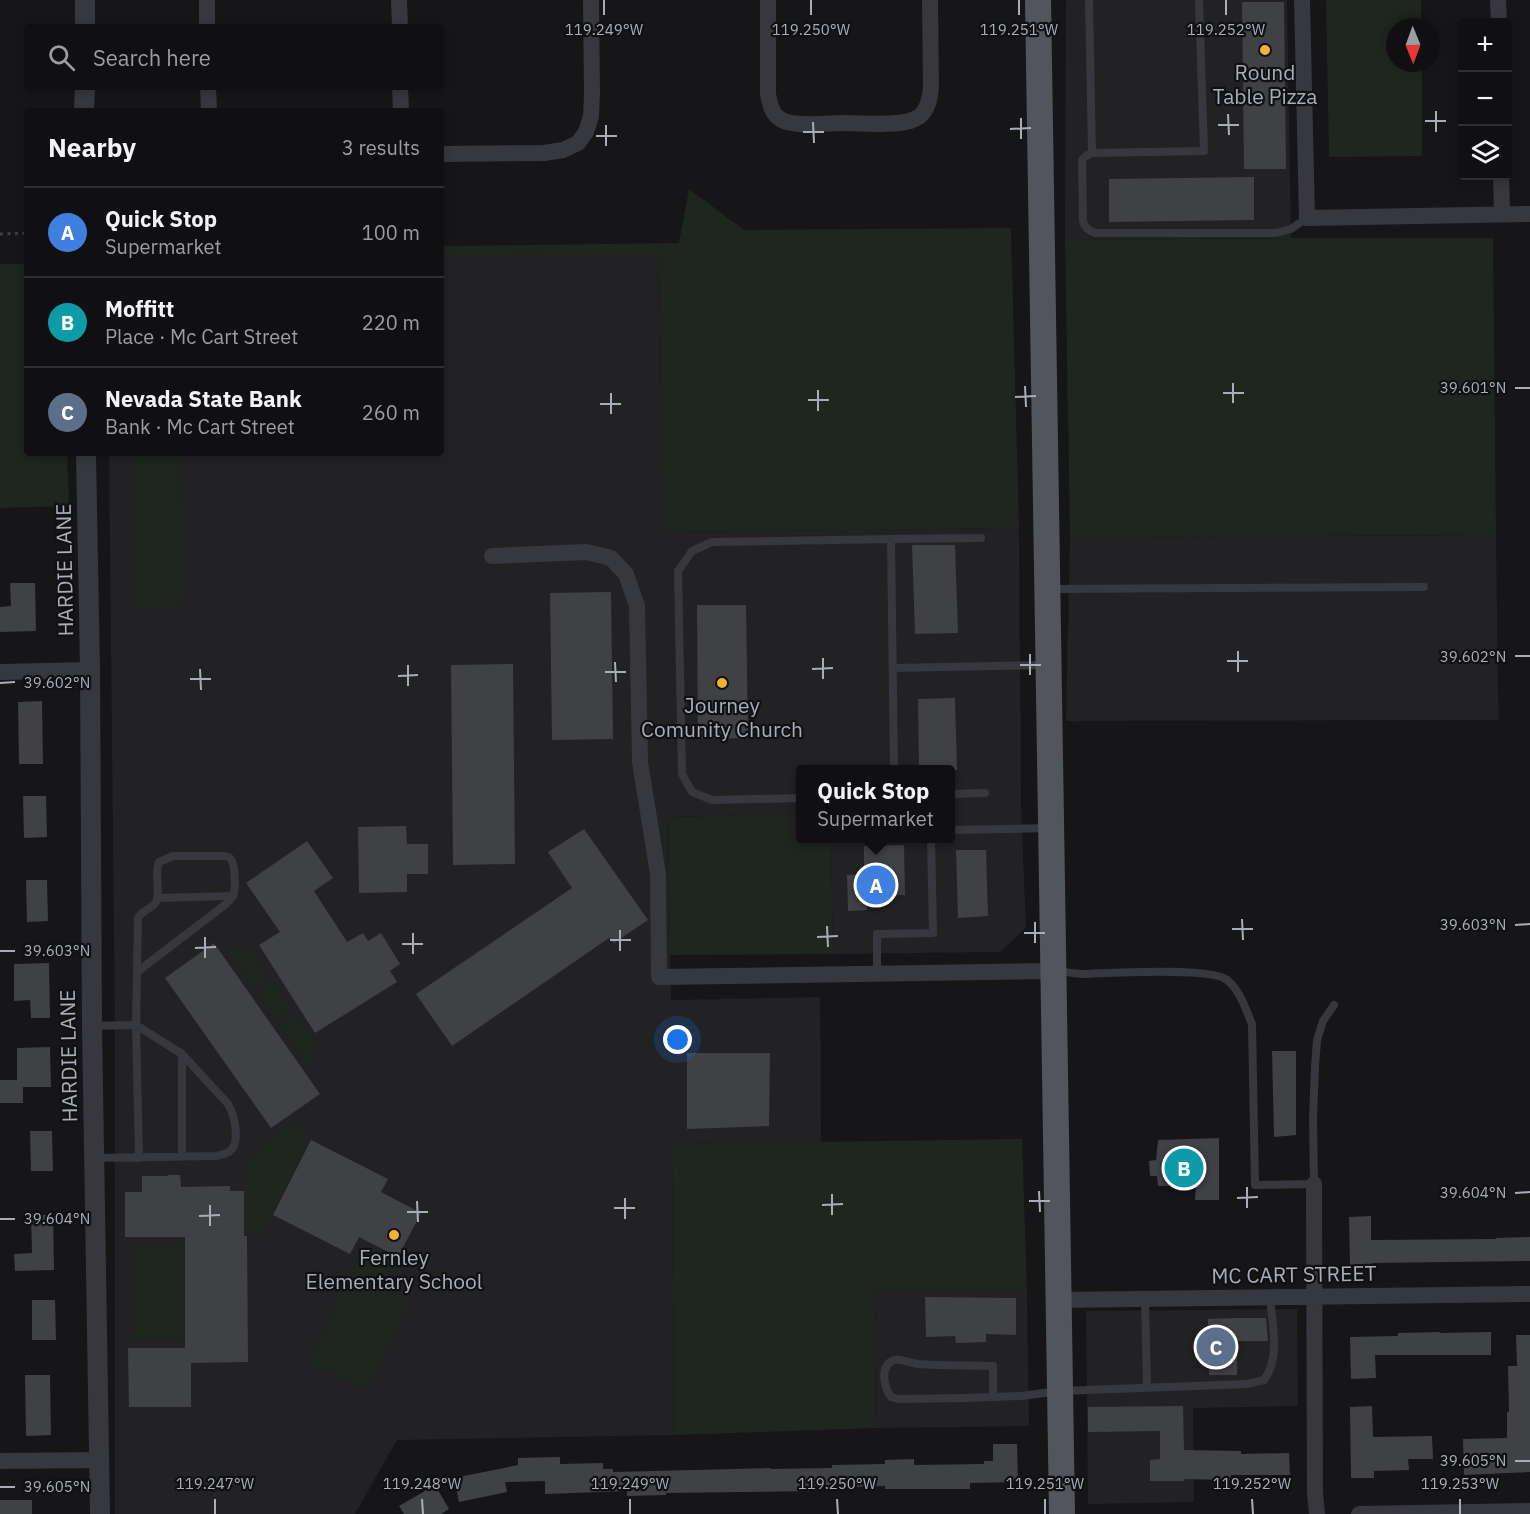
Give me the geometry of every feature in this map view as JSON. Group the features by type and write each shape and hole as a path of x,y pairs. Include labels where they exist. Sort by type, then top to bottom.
{"main road":[{"path":"1038,0 1062,1514"}],"street":[{"path":"85,24 86,0"},
{"path":"207,0 207,24"},
{"path":"399,0 400,24"},
{"path":"444,154 543,153 562,150 578,143 586,132 591,116 591,0"},
{"path":"768,0 768,94 776,115 783,121 794,123 894,123 910,121 925,111 931,87 930,0"},
{"path":"1302,0 1307,218 1530,214"},
{"path":"1498,0 1498,18"},
{"path":"84,108 85,90"},
{"path":"208,90 209,108"},
{"path":"400,90 401,108"},
{"path":"1501,180 1502,214"},
{"name":"HARDIE LANE","path":"86,456 100,1514"},
{"path":"492,556 587,552 610,558 626,574 637,606 640,762 658,874 659,977 1053,971"},
{"path":"0,672 90,670"},
{"path":"1314,1184 1315,1493 1317,1514"},
{"name":"MC CART STREET","path":"1059,1300 1530,1294"},
{"path":"0,1461 99,1460"},
{"path":"1359,1514 1530,1511"}],"lane":[{"path":"1089,0 1092,153"},
{"path":"1199,0 1204,151 1092,153 1086,156 1082,160 1085,227 1095,233 1276,233 1291,229 1307,218"},
{"path":"796,798 712,800 692,792 682,774 678,571 692,551 711,542 981,538"},
{"path":"891,539 894,765"},
{"path":"1047,589 1424,586"},
{"path":"893,668 1048,665"},
{"path":"955,794 985,794"},
{"path":"955,830 1051,828"},
{"path":"877,974 877,934 933,933 932,843"},
{"path":"137,972 226,904 233,896 234,869 229,857 172,856 159,862 156,903 138,918 136,1025 139,1158"},
{"path":"157,898 233,896"},
{"path":"1053,971 1082,974 1201,973 1226,980 1243,1000 1251,1024 1254,1185 1314,1184 1313,1119 1317,1040 1323,1021 1334,1005"},
{"path":"92,1026 136,1025 182,1054 228,1104 232,1111 236,1137 235,1145 225,1154 94,1158"},
{"path":"182,1054 182,1156"},
{"path":"993,1397 993,1366 921,1364 894,1360 887,1366 884,1375 887,1391 891,1397 898,1399 993,1397 1021,1396 1060,1390 1247,1384 1264,1380 1271,1371 1274,1356 1270,1297"},
{"path":"1145,1299 1147,1387"}],"path":[{"path":"0,234 24,233"}],"shaded area":[{"path":"1066,0 1287,0 1291,238 1065,240"},
{"path":"1326,0 1421,0 1421,18 1386,18 1386,72 1422,72 1422,156 1329,157"},
{"path":"689,189 744,230 1011,228 1019,528 663,532 659,254 444,255 444,246 679,243"},
{"path":"1493,238 1496,535 1070,537 1065,240"},
{"path":"659,253 663,532 1019,528 1021,805 1026,928 1000,952 833,954 831,843 955,843 955,765 796,765 796,814 668,817 671,1000 820,997 821,1142 672,1144 674,1435 397,1440 355,1514 115,1514 115,1031 109,456 444,456 444,255"},
{"path":"0,264 24,264 24,456 67,456 69,506 0,508"},
{"path":"132,456 180,456 183,606 133,608"},
{"path":"1496,535 1499,720 1066,721 1070,537"},
{"path":"796,814 796,843 831,843 833,954 670,955 668,817"},
{"path":"226,948 252,950 268,976 253,987"},
{"path":"272,981 291,1008 276,1019 257,992"},
{"path":"295,1016 315,1042 310,1067 280,1025"},
{"path":"296,1121 309,1142 263,1233 244,1234 244,1171 269,1139"},
{"path":"1022,1139 1027,1292 874,1293 876,1428 674,1435 672,1144"},
{"path":"182,1244 182,1340 133,1341 132,1245"},
{"path":"365,1245 394,1259 380,1287 410,1301 367,1390 308,1362"},
{"path":"1027,1292 1029,1426 876,1428 874,1293"},
{"path":"1297,1309 1298,1406 1193,1408 1194,1502 1088,1504 1086,1311"}],"building":[{"path":"1242,2 1284,2 1286,169 1244,169"},
{"path":"1254,177 1254,220 1109,222 1109,179"},
{"path":"912,545 955,545 958,633 915,634"},
{"path":"10,583 35,583 36,631 0,632 0,607 11,606"},
{"path":"611,592 613,739 552,740 550,593"},
{"name":"Journey Comunity Church","path":"697,605 746,605 748,738 698,739"},
{"path":"513,664 515,864 453,865 451,665"},
{"path":"955,698 957,770 955,770 955,765 919,765 918,699"},
{"path":"42,701 43,764 19,764 18,702"},
{"path":"23,796 46,796 47,837 24,838"},
{"path":"406,826 407,844 428,844 428,874 407,874 407,892 359,893 358,827"},
{"path":"584,829 648,920 614,943 609,938 452,1046 416,994 572,888 548,852"},
{"path":"307,841 333,878 314,891 347,942 363,933 368,941 381,933 400,964 390,971 397,982 315,1033 259,945 280,932 246,883"},
{"path":"904,845 905,895 867,896 867,910 848,911 847,875 864,874 864,846"},
{"path":"956,850 986,850 988,916 958,918"},
{"path":"26,880 47,880 48,921 27,922"},
{"path":"214,943 320,1094 271,1128 165,978"},
{"path":"49,963 50,1018 31,1018 30,1000 14,1001 14,964"},
{"path":"50,1047 51,1087 23,1087 23,1103 0,1103 0,1080 17,1080 17,1048"},
{"path":"1272,1051 1296,1051 1296,1135 1274,1137"},
{"path":"687,1053 770,1053 769,1126 687,1129"},
{"path":"30,1131 52,1131 53,1171 31,1171"},
{"path":"1219,1138 1219,1200 1195,1200 1196,1185 1158,1186 1157,1176 1150,1176 1149,1161 1156,1160 1158,1140"},
{"path":"311,1140 388,1179 381,1192 421,1213 398,1257 359,1237 350,1254 273,1215"},
{"path":"180,1175 181,1187 230,1186 230,1191 244,1191 244,1236 247,1236 248,1362 191,1363 191,1407 129,1407 128,1348 185,1348 185,1237 125,1237 125,1192 142,1192 142,1176"},
{"path":"31,1215 53,1215 54,1270 15,1271 14,1254 32,1253"},
{"path":"1371,1216 1371,1240 1530,1237 1530,1261 1350,1265 1349,1217"},
{"path":"925,1297 1016,1298 1016,1335 986,1334 986,1342 956,1343 955,1336 926,1337"},
{"path":"32,1300 55,1300 56,1340 32,1340"},
{"path":"1266,1318 1268,1341 1237,1341 1237,1375 1209,1375 1208,1354 1196,1354 1196,1339 1208,1338 1208,1319"},
{"path":"1440,1332 1491,1332 1491,1355 1375,1355 1376,1378 1351,1379 1350,1337"},
{"path":"1516,1335 1530,1335 1530,1472 1464,1475 1463,1439 1507,1438 1508,1366 1517,1366"},
{"path":"25,1375 50,1375 51,1435 26,1436"},
{"path":"1183,1406 1184,1450 1241,1451 1241,1454 1289,1453 1290,1475 1231,1475 1230,1480 1150,1481 1150,1460 1160,1459 1160,1431 1088,1432 1088,1407"},
{"path":"1372,1406 1373,1437 1432,1436 1433,1459 1408,1459 1409,1470 1374,1471 1374,1478 1351,1478 1350,1407"},
{"path":"993,1444 1017,1444 1018,1482 970,1483 970,1489 885,1489 885,1486 820,1488 820,1491 666,1493 666,1495 627,1496 627,1491 545,1494 545,1481 505,1482 507,1492 459,1502 454,1478 518,1465 518,1458 560,1457 560,1464 603,1463 603,1469 613,1469 613,1472 832,1468 832,1465 885,1464 885,1460 914,1459 914,1465 984,1464 984,1461 993,1461"},
{"path":"435,1485 449,1509 441,1514 404,1514 399,1506"},
{"path":"0,1500 32,1500 32,1514 0,1514"}],"place":[{"name":"Round Table Pizza","path":"1265,50"},
{"name":"Journey Comunity Church","path":"722,683"},
{"name":"Quick Stop","path":"876,885"},
{"name":"Moffitt","path":"1184,1168"},
{"name":"Fernley Elementary School","path":"394,1235"},
{"name":"Nevada State Bank","path":"1216,1347"}]}
